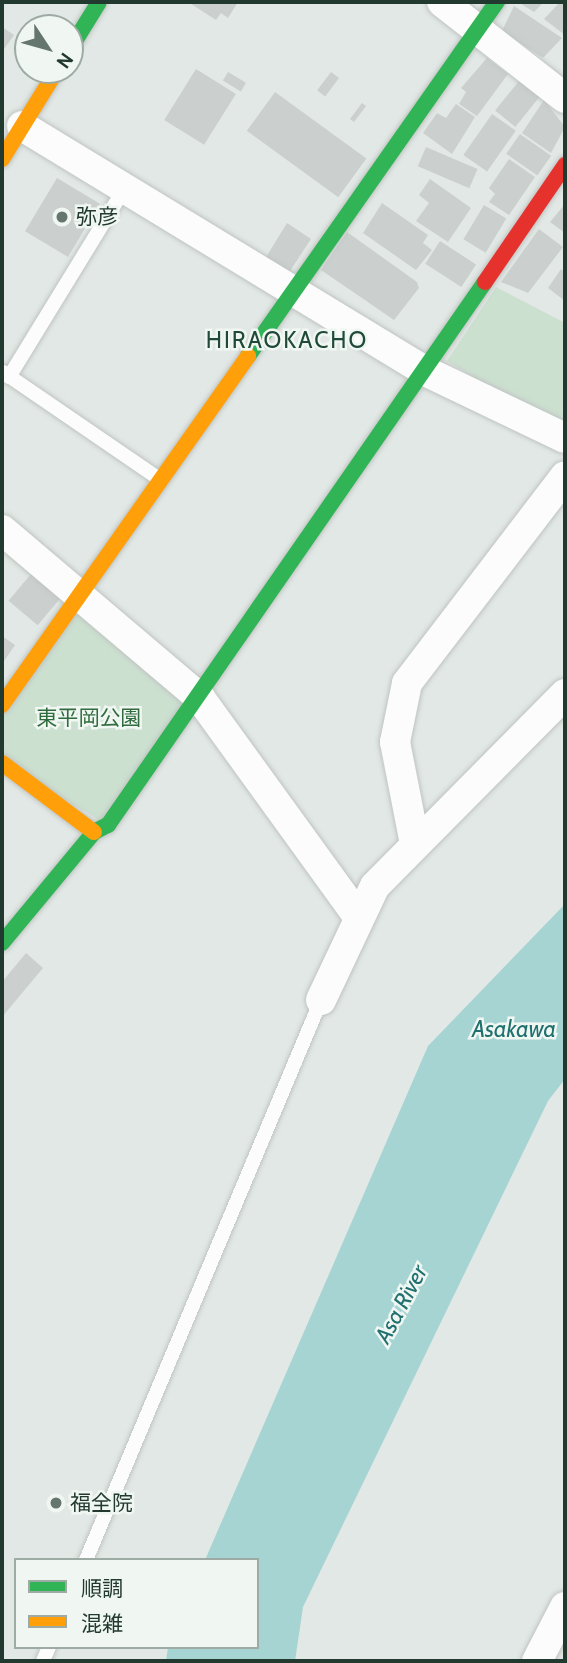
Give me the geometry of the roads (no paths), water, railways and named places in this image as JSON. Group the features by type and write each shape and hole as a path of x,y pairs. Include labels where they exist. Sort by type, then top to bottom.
{"street":[{"path":"84,26 99,2"},
{"path":"442,2 565,98"},
{"path":"2,705 497,2"},
{"path":"2,159 48,84"},
{"path":"22,127 425,371 565,438"},
{"path":"2,943 94,832 108,825 200,698 565,165"},
{"path":"415,844 395,742 407,683 565,476"},
{"path":"2,530 200,698 357,915"},
{"path":"321,1000 357,915 415,844 565,694"},
{"path":"2,763 94,832"},
{"path":"537,1661 565,1607"}],"lane":[{"path":"124,189 5,374 159,479"},
{"path":"87,1558 321,1000"}],"water":[{"path":"565,904 565,1079 548,1101 303,1607 295,1661 166,1661 168,1649 259,1649 259,1558 206,1558 428,1046"}],"place":[{"name":"弥彦","path":"62,217"},
{"name":"福全院","path":"56,1503"}],"district":[{"name":"HIRAOKACHO","path":"287,340"}],"park label":[{"name":"東平岡公園","path":"89,718"}],"water label":[{"name":"Asakawa","path":"514,1029"},
{"name":"Asa River","path":"401,1304"}]}
